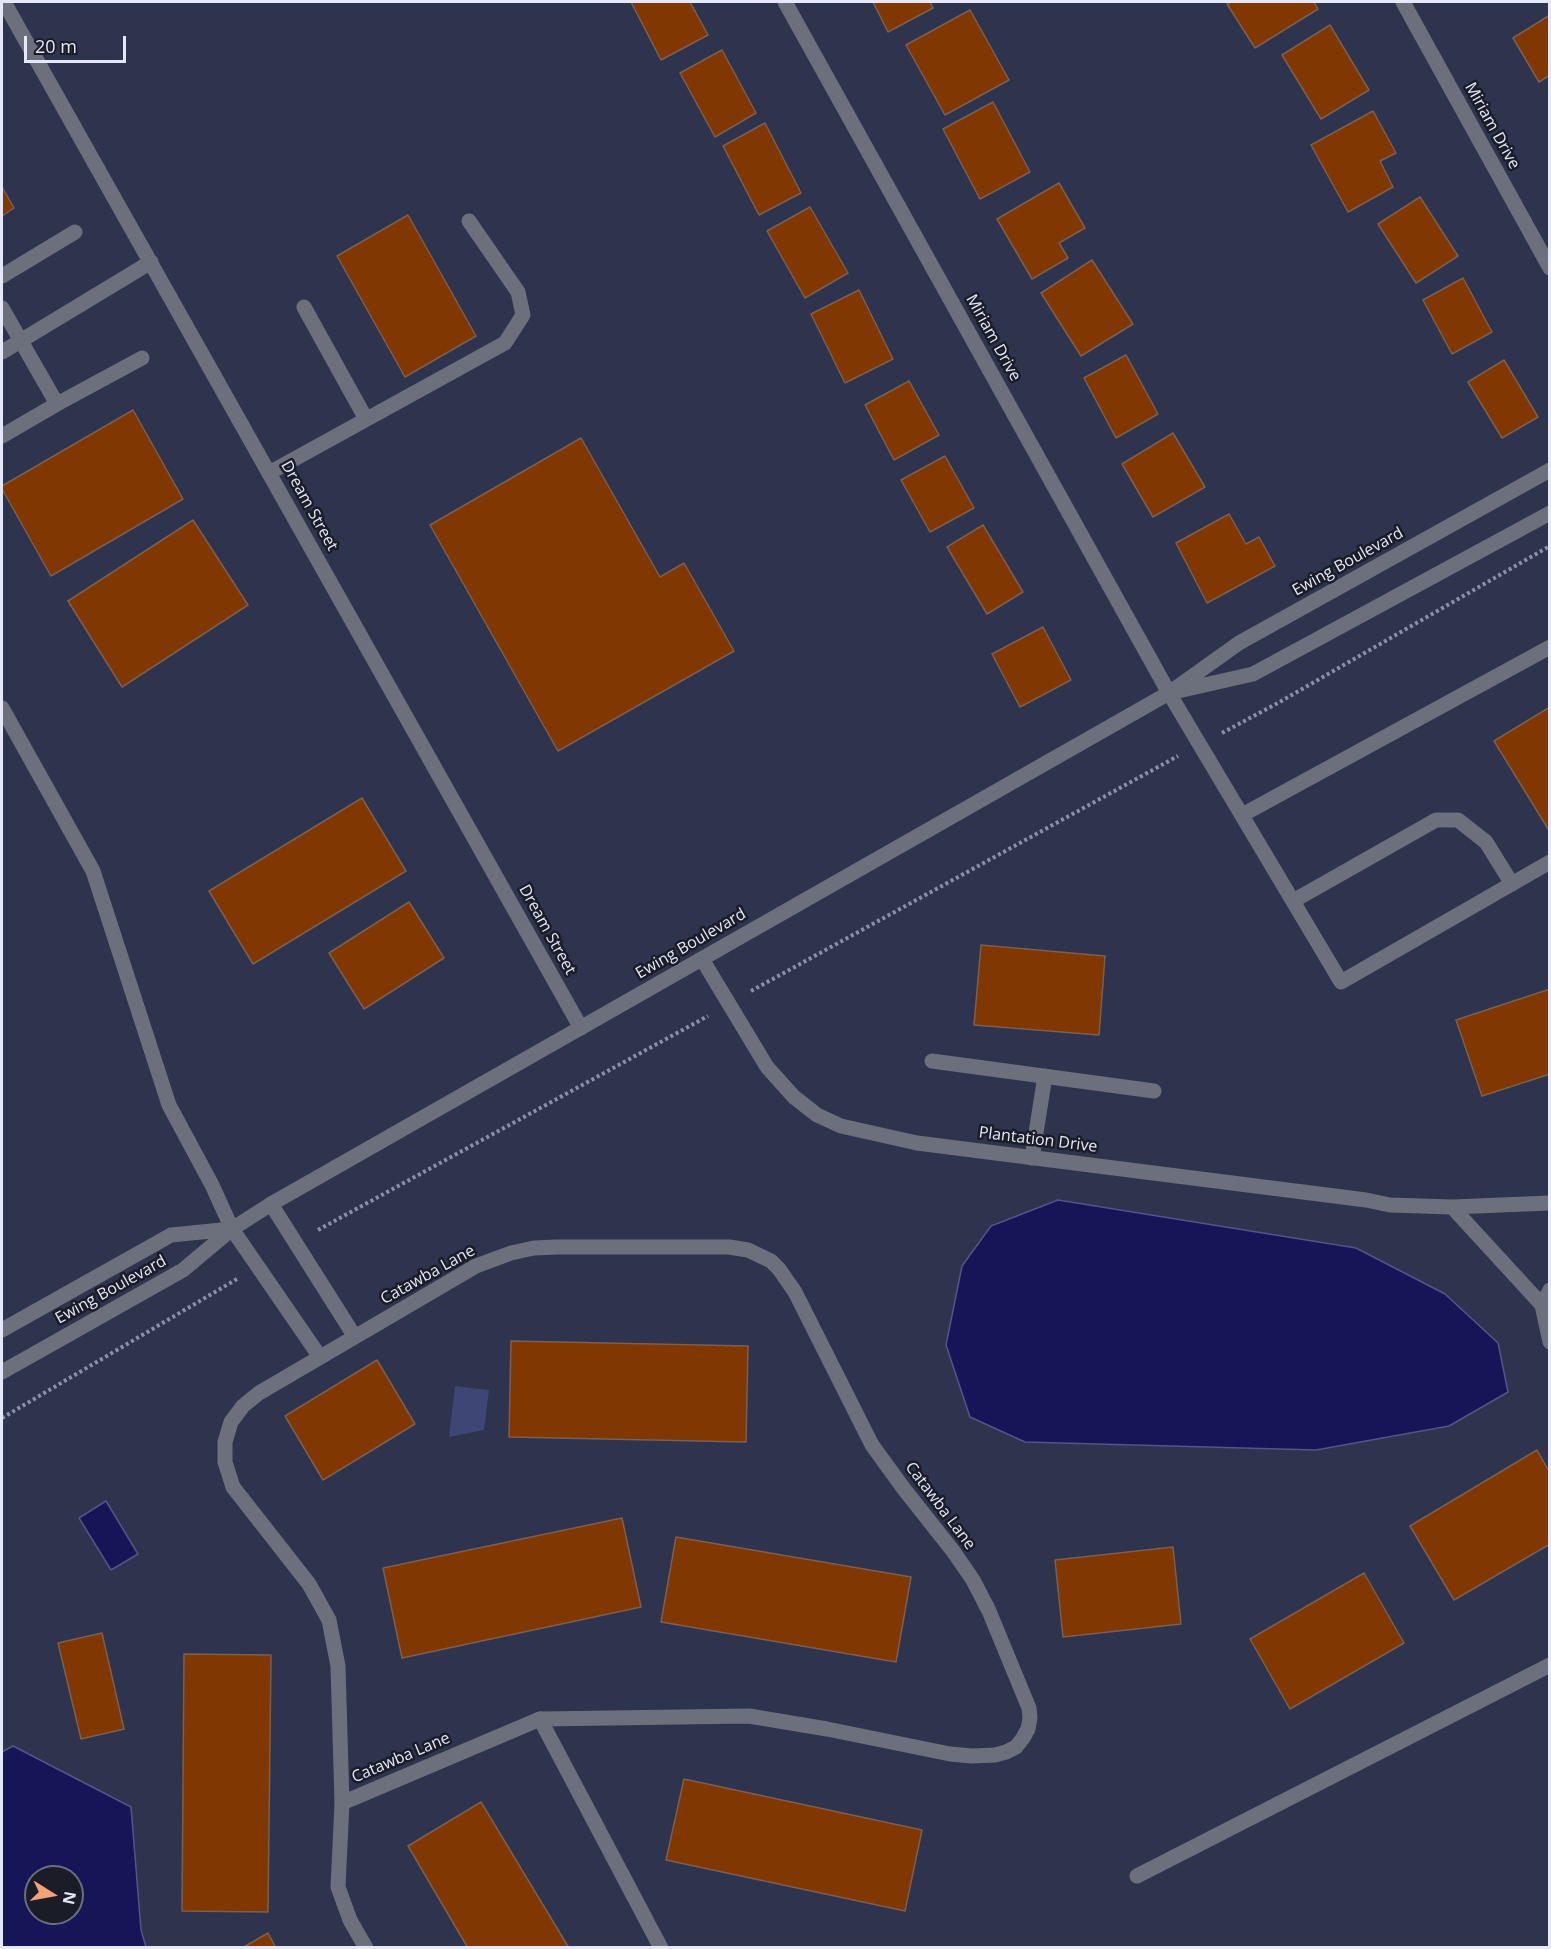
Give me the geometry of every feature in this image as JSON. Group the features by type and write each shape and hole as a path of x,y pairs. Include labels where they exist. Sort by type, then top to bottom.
{"street":[{"name":"Dream Street","path":"4,2 581,1028"},
{"name":"Miriam Drive","path":"785,2 1169,693 1341,982 1512,884"},
{"name":"Miriam Drive","path":"1403,2 1550,268"},
{"path":"269,473 505,343 523,315 518,292 469,221"},
{"path":"2,276 75,232"},
{"path":"2,352 151,262"},
{"path":"304,307 366,419"},
{"path":"2,308 57,404"},
{"path":"2,436 142,358"},
{"name":"Ewing Boulevard","path":"2,1372 183,1270 232,1229 272,1204 1169,693 1239,643 1550,470"},
{"name":"Ewing Boulevard","path":"1169,693 1253,674 1550,513"},
{"path":"1242,815 1550,647"},
{"path":"2,708 93,871 169,1105 212,1185 232,1229 320,1357"},
{"path":"1293,901 1436,820 1458,820 1486,842 1512,884 1550,862"},
{"name":"Plantation Drive","path":"702,959 767,1067 794,1097 817,1114 841,1126 917,1143 1366,1200 1390,1205 1550,1203"},
{"path":"932,1060 1154,1091"},
{"path":"1032,1158 1045,1076"},
{"path":"272,1204 355,1336"},
{"path":"1452,1206 1542,1305 1550,1341"},
{"name":"Ewing Boulevard","path":"2,1330 171,1235 232,1229"},
{"name":"Catawba Lane","path":"342,1803 540,1719 749,1716 950,1754 972,1756 995,1755 1016,1747 1028,1729 1029,1708 989,1611 973,1580 872,1445 795,1292 771,1261 748,1250 729,1247 534,1248 511,1253 476,1266 259,1393 243,1406 231,1422 225,1442 225,1462 233,1487 309,1584 328,1620 338,1666 342,1803 338,1887 350,1920 366,1947"},
{"path":"1542,1305 1550,1290"},
{"path":"1137,1876 1550,1665"},
{"path":"540,1719 662,1947"}],"path":[{"path":"759,986 1276,704 1550,546"},
{"path":"326,1225 714,1013"},
{"path":"2,1418 229,1284"}],"shaded area":[{"path":"1058,1200 1356,1248 1445,1294 1498,1343 1508,1392 1449,1426 1316,1450 1025,1442 970,1417 946,1345 962,1266 991,1226"},
{"path":"455,1386 489,1390 484,1430 449,1437"},
{"path":"106,1501 138,1554 111,1570 79,1518"},
{"path":"13,1746 131,1807 141,1930 146,1947 2,1947 2,1752"}],"building":[{"path":"631,2 690,2 708,35 661,60"},
{"path":"873,2 930,2 933,8 888,32"},
{"path":"1231,2 1314,2 1318,9 1255,48 1227,4"},
{"path":"970,10 1009,80 945,115 906,45"},
{"path":"1550,15 1550,75 1539,82 1513,38"},
{"path":"1330,25 1369,90 1321,119 1282,55"},
{"path":"722,50 756,113 715,137 680,73"},
{"path":"993,102 1030,172 980,199 943,129"},
{"path":"1373,111 1396,153 1380,161 1393,187 1348,212 1311,145"},
{"path":"765,123 801,193 759,215 723,146"},
{"path":"1059,183 1085,228 1059,243 1068,258 1032,279 997,219"},
{"path":"2,187 14,208 2,216"},
{"path":"1420,197 1458,256 1416,283 1378,224"},
{"path":"810,207 848,273 805,298 767,231"},
{"path":"408,215 476,336 405,377 337,256"},
{"path":"1092,260 1133,324 1081,356 1041,293"},
{"path":"1463,278 1492,332 1452,354 1423,300"},
{"path":"859,290 893,359 845,383 811,314"},
{"path":"1126,355 1158,414 1116,438 1084,378"},
{"path":"1504,360 1538,417 1502,438 1468,382"},
{"path":"909,381 939,435 894,460 865,405"},
{"path":"133,410 183,499 51,576 2,486"},
{"path":"1173,433 1205,487 1153,517 1122,464"},
{"path":"581,438 660,577 684,563 734,651 558,751 430,525"},
{"path":"945,456 974,508 930,532 901,480"},
{"path":"1229,514 1246,544 1259,537 1275,566 1207,603 1176,543"},
{"path":"193,520 248,605 122,687 68,601"},
{"path":"983,525 1023,592 987,614 947,547"},
{"path":"1043,627 1071,680 1020,707 992,654"},
{"path":"1550,707 1550,832 1494,741"},
{"path":"362,798 406,871 253,964 209,891"},
{"path":"409,902 444,958 364,1009 329,953"},
{"path":"981,945 1105,956 1099,1035 974,1025"},
{"path":"1550,989 1550,1074 1482,1096 1456,1020"},
{"path":"511,1341 748,1346 746,1442 509,1437"},
{"path":"377,1360 415,1424 323,1480 285,1416"},
{"path":"1537,1450 1550,1473 1550,1544 1454,1600 1410,1526"},
{"path":"622,1518 641,1607 402,1658 383,1568"},
{"path":"676,1537 911,1577 896,1662 661,1622"},
{"path":"1173,1547 1181,1624 1063,1637 1055,1560"},
{"path":"1364,1573 1404,1643 1290,1709 1250,1639"},
{"path":"102,1633 124,1729 81,1739 58,1643"},
{"path":"184,1654 271,1655 268,1912 182,1911"},
{"path":"684,1779 922,1830 905,1911 666,1860"},
{"path":"481,1802 569,1948 468,1948 408,1846"},
{"path":"268,1933 276,1948 242,1948"}]}
